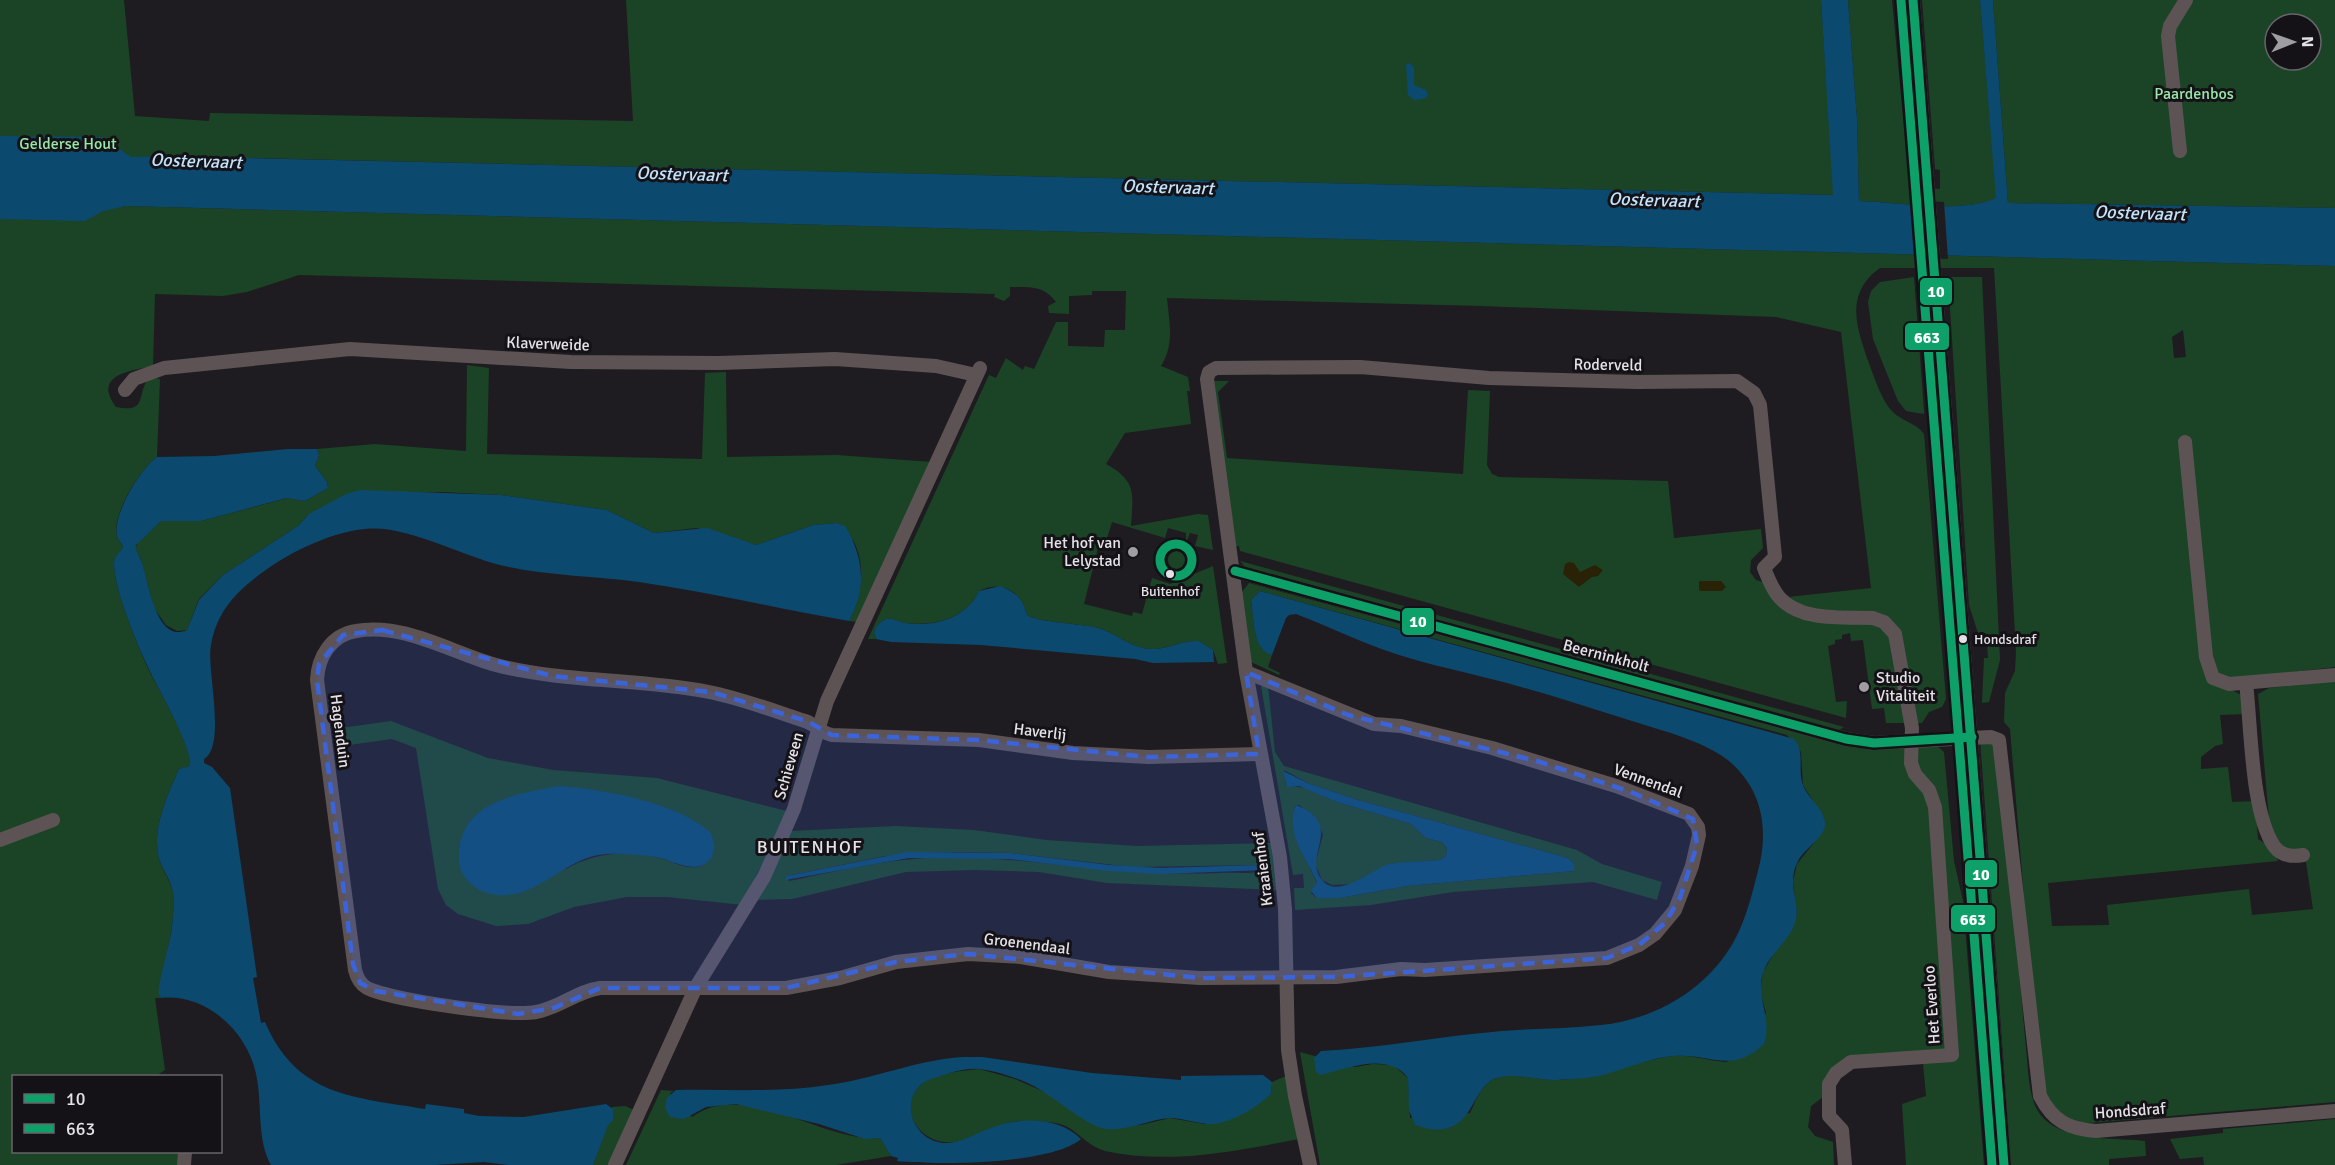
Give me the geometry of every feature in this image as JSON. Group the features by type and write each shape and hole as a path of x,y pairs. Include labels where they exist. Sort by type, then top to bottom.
{"street":[{"path":"1913,0 2004,1165"},
{"path":"2180,151 2168,36 2170,26 2186,0"},
{"name":"Klaverweide","path":"125,390 134,379 164,368 350,349 393,349 571,362 719,363 835,359 936,366 978,372"},
{"name":"Roderveld","path":"1235,571 1207,379 1209,372 1216,368 1360,367 1500,379 1636,382 1737,381 1754,393 1760,405 1775,557 1764,568 1771,584 1777,595 1788,606 1805,613 1874,618 1884,622 1895,634 1913,741"},
{"name":"Schieveen","path":"615,1165 696,987 764,877 794,809 827,701 978,372"},
{"path":"2185,442 2206,657 2213,678 2229,684 2335,675"},
{"name":"Beerninkholt","path":"1235,571 1846,739 1874,743 1972,737"},
{"name":"Kraaienhof","path":"1235,571 1246,672 1259,753 1280,857 1285,909 1285,978 1290,1066 1310,1165"},
{"name":"Hagenduin","path":"696,987 600,988 590,990 554,1008 519,1014 449,1005 365,987 356,975 350,941 317,680 321,657 333,641 349,632 368,629 388,631 497,665 552,676 666,685 711,692 807,721 817,729"},
{"name":"Vennendal","path":"1246,672 1374,724 1388,723 1492,748 1616,786 1689,814 1698,827 1699,835 1692,866 1675,910 1655,934 1629,951 1607,958 1425,970 1401,969 1356,976 1285,978"},
{"path":"2246,683 2260,809 2266,830 2280,852 2295,856 2303,855"},
{"name":"Haverlij","path":"817,729 832,735 979,741 1106,756 1191,757 1259,753"},
{"name":"Hondsdraf","path":"1972,737 1991,737 1999,740 2040,1096 2047,1110 2059,1123 2076,1130 2096,1131 2335,1111"},
{"name":"Het Everloo","path":"1845,1165 1842,1130 1829,1116 1829,1084 1836,1073 1851,1062 1952,1055 1935,807 1929,790 1915,774 1911,763 1913,741"},
{"path":"0,840 53,820"},
{"name":"Groenendaal","path":"696,987 737,990 786,988 840,978 896,962 968,954 1021,957 1109,972 1200,978 1285,978"}],"highlighted area":[{"path":"382,630 552,676 711,692 807,721 832,735 979,740 1149,757 1259,754 1246,672 1348,715 1537,761 1631,792 1693,819 1697,845 1680,898 1665,923 1639,945 1607,958 1336,977 1200,978 968,954 896,962 786,988 600,988 554,1008 518,1014 375,991 360,983 353,964 317,680 319,664 343,635"}],"green space":[{"name":"Gelderse Hout","path":"0,0 124,0 135,116 209,121 210,113 633,121 626,0 1821,0 1834,195 163,156 139,157 139,165 113,208 126,206 2335,266 2335,667 2231,679 2222,676 2202,661 2209,678 2245,697 2247,714 2220,715 2223,744 2215,746 2201,757 2201,769 2228,767 2232,802 2255,801 2258,839 2271,847 2278,861 2048,883 2052,926 2109,925 2107,905 2249,889 2252,915 2313,909 2306,862 2303,858 2286,860 2282,845 2270,830 2258,694 2269,688 2335,681 2335,1102 2077,1124 2055,1110 2049,1103 2040,1077 2010,729 2004,722 2005,693 2015,671 2016,651 1994,268 1880,268 1868,279 1857,302 1858,328 1882,396 1895,414 1924,434 1946,699 1942,707 1929,712 1922,723 1886,723 1884,708 1872,709 1863,640 1851,641 1850,633 1842,635 1842,639 1835,640 1835,644 1828,646 1836,702 1847,701 1846,718 1240,551 1239,546 1236,546 1212,381 1229,381 1218,392 1227,458 1463,474 1468,390 1490,391 1487,465 1492,474 1499,477 1668,481 1674,538 1761,529 1763,548 1751,560 1750,572 1756,580 1766,583 1778,603 1803,616 1874,622 1873,615 1830,614 1804,608 1792,602 1773,581 1788,597 1871,588 1841,332 1776,317 1167,298 1170,341 1161,366 1188,377 1190,391 1187,391 1191,424 1125,433 1106,464 1123,476 1131,489 1131,526 1198,514 1208,515 1213,550 1195,546 1198,535 1190,533 1186,543 1186,533 1168,528 1165,538 1112,522 1104,548 1098,548 1084,604 1132,616 1133,612 1142,614 1152,578 1170,584 1213,566 1227,663 1218,664 1213,650 1199,641 1146,649 1098,628 1033,618 1027,615 1016,594 996,586 979,591 966,608 948,619 916,624 887,619 876,627 874,632 876,639 868,639 989,375 996,378 1006,358 1023,370 1025,366 1034,369 1056,322 1068,322 1068,346 1104,347 1105,330 1125,330 1126,291 1092,291 1092,295 1069,296 1069,314 1049,313 1048,306 1056,302 1046,292 1030,287 1010,287 1010,296 1004,301 994,297 995,294 299,275 247,292 223,296 155,294 153,366 117,376 108,388 116,407 134,407 138,405 150,377 160,379 157,457 136,481 118,516 116,527 123,548 114,564 118,587 132,630 147,666 181,733 190,759 189,766 179,769 166,799 157,843 159,859 172,888 174,901 161,998 155,998 165,1070 158,1075 12,1075 12,1153 180,1153 179,1165 0,1165","holes":["2183,330 2186,357 2174,358 2172,337"]},
{"path":"1848,0 1892,0 1905,138 1914,187 1940,189 1940,170 1935,169 1922,0 1980,0 1997,198 1982,203 1948,206 1859,201 1857,119"},
{"name":"Paardenbos","path":"1993,0 2335,0 2335,208 2008,203"},
{"path":"1914,277 1924,414 1906,411 1898,401 1873,339 1868,302 1871,291 1880,282"},
{"path":"1948,277 1982,277 2000,660 1989,702 1982,703 1984,658 1988,658 1986,633 1978,633 1969,605"},
{"path":"467,365 489,368 487,454 702,459 705,373 726,372 727,457 837,455 932,462 858,622 849,621 857,603 861,583 858,553 851,538 836,523 813,525 756,545 696,528 654,533 607,510 501,495 442,492 408,493 306,517 298,526 223,575 199,599 187,630 177,631 166,625 154,608 140,557 135,549 138,542 161,521 201,521 288,498 305,501 328,488 327,482 315,466 319,455 317,449 375,444 466,451"},
{"path":"1177,551 1183,554 1186,560 1183,566 1177,569 1171,566 1168,560 1171,554"},
{"path":"1240,561 1844,727 1839,730 1245,567"},
{"path":"1249,583 1863,749 1937,746 1944,752 1954,861 1963,901 1984,1165 1906,1165 1902,1104 1926,1096 1922,1053 1835,1068 1825,1077 1823,1097 1811,1106 1808,1127 1815,1136 1833,1142 1834,1165 1320,1165 1300,1052 1355,1067 1373,1064 1393,1065 1408,1078 1410,1118 1470,1113 1487,1083 1504,1076 1571,1079 1672,1056 1727,1062 1766,1013 1760,991 1763,972 1797,914 1793,881 1797,864 1817,839 1824,818 1803,785 1801,752 1787,735 1260,591 1251,600 1255,632 1265,652 1272,655 1268,667 1280,673 1279,675 1251,662 1241,593"},
{"path":"1261,686 1268,686 1275,752 1284,766 1577,850 1602,864 1662,882 1657,900 1593,882 1453,892 1371,905 1295,910 1294,888 1304,888 1303,874 1293,875","holes":["1284,770 1310,784 1358,800 1568,858 1574,864 1574,871 1407,886 1339,898 1317,898 1311,893 1317,883 1296,837 1295,806 1299,805 1314,816 1323,835 1315,864 1322,880 1332,885 1351,884 1390,864 1440,860 1446,856 1447,848 1442,842 1426,838 1411,824 1337,802 1305,788 1286,785"]},
{"path":"391,721 488,758 553,770 657,778 787,811 743,905 667,897 627,897 574,907 528,924 496,926 458,914 446,905 438,889 416,748 392,739 335,747 333,729","holes":["633,798 697,823 713,853 704,864 696,867 683,866 648,855 623,853 588,859 566,869 459,847 465,830 475,816"]},
{"path":"1980,738 1990,741 1999,754 2030,1090 2034,1103 2041,1116 2066,1132 2098,1138 2145,1141 2146,1156 2109,1159 2109,1165 2011,1165"},
{"path":"896,826 974,830 1046,840 1137,846 1274,843 1278,890 1107,883 1039,872 975,870 906,872 792,899 757,900 790,831","holes":["957,852 1009,853 1132,867 1262,865 1264,870 1248,873 1153,873 993,859 938,857 874,864 789,881 787,876 885,856"]},
{"path":"979,1069 1015,1079 1047,1093 1099,1127 1141,1125 1170,1118 1204,1124 1271,1094 1272,1082 1286,1076 1299,1139 1202,1155 1153,1157 1105,1151 1066,1126 1047,1122 1012,1122 953,1142 933,1139 924,1133 917,1126 910,1108 917,1089 926,1081 938,1076"},
{"path":"661,1090 674,1091 670,1093 692,1117 713,1107 736,1105 760,1108 857,1137 880,1138 891,1156 836,1165 626,1165"},
{"path":"625,1106 634,1110 608,1165 593,1165 612,1107"},
{"path":"2335,1119 2335,1165 2204,1165 2203,1157 2180,1159 2170,1139 2223,1133 2223,1129"}],"sand":[{"path":"1574,563 1580,572 1595,565 1603,570 1598,576 1592,577 1579,587 1563,574 1565,564"},
{"path":"1699,581 1721,581 1726,587 1722,591 1701,591"}],"water":[{"name":"Oostervaart","path":"1821,0 1848,0 1857,119 1859,201 1948,206 1982,203 1996,198 1980,0 1993,0 2008,203 2335,208 2335,266 126,206 103,211 85,221 0,219 0,136 102,137 131,157 1833,195"},
{"path":"1409,63 1414,67 1414,85 1426,90 1428,95 1424,99 1414,100 1408,95 1406,65"},
{"path":"288,449 317,449 319,455 315,466 327,482 328,488 305,501 287,498 201,521 161,521 136,545 154,606 167,627 176,632 187,630 199,600 223,575 298,526 309,514 346,494 360,490 501,495 607,510 654,533 707,528 756,545 813,525 836,523 845,526 856,549 861,585 855,609 849,621 666,586 509,567 400,532 365,529 331,536 314,543 264,571 228,604 217,623 210,656 214,739 211,751 204,759 204,763 212,767 230,788 257,977 253,978 261,1023 265,1022 278,1047 294,1066 311,1079 330,1089 352,1096 425,1109 426,1104 464,1109 464,1113 479,1116 524,1117 606,1104 613,1109 613,1120 608,1125 593,1165 509,1165 484,1162 434,1165 271,1165 262,1134 257,1079 246,1047 236,1032 210,1010 195,1002 178,998 161,998 159,994 171,933 174,902 171,884 159,859 158,832 166,799 179,769 189,766 189,759 181,733 151,674 126,615 114,564 123,548 117,536 119,516 136,481 157,457 214,456"},
{"path":"1000,586 1018,597 1027,615 1033,618 1098,628 1146,649 1199,641 1213,650 1214,662 1153,663 1135,659 981,645 891,642 876,639 874,632 879,624 887,619 916,624 938,622 966,608 979,591"},
{"path":"1260,591 1794,739 1799,749 1804,788 1822,814 1825,825 1822,834 1798,861 1793,877 1797,912 1794,927 1770,959 1763,973 1761,991 1767,1026 1764,1044 1741,1059 1731,1061 1673,1056 1587,1078 1550,1080 1504,1076 1488,1083 1460,1121 1449,1128 1435,1129 1415,1125 1409,1110 1408,1078 1400,1070 1389,1065 1366,1064 1320,1075 1316,1072 1314,1058 1321,1051 1502,1031 1601,1025 1644,1015 1665,1006 1701,982 1730,949 1743,922 1752,893 1761,856 1763,826 1756,798 1740,772 1719,754 1683,737 1535,691 1394,654 1296,614 1286,618 1272,655 1265,652 1257,640 1251,600"},
{"path":"1283,771 1310,784 1358,800 1568,858 1574,864 1574,871 1407,886 1339,898 1317,898 1311,891 1317,882 1295,835 1293,815 1296,805 1311,813 1318,822 1321,832 1316,862 1317,872 1330,886 1339,887 1348,884 1390,864 1440,860 1446,856 1447,848 1442,842 1426,838 1411,824 1337,802 1299,786 1287,787"},
{"path":"559,786 618,794 678,812 710,832 714,845 713,855 705,864 692,867 656,857 638,855 606,854 590,857 517,894 501,895 484,892 471,884 464,876 459,862 460,842 467,826 491,804 525,793"},
{"path":"907,852 1009,853 1109,865 1161,868 1262,865 1264,870 1161,874 1108,871 1009,859 909,858 785,880 787,876"},
{"path":"982,1057 1092,1073 1181,1080 1181,1076 1263,1075 1272,1082 1271,1094 1247,1112 1220,1123 1207,1124 1170,1118 1125,1128 1107,1129 1092,1124 1041,1090 1016,1078 980,1069 956,1071 931,1079 920,1086 913,1095 912,1117 917,1127 935,1141 954,1142 1002,1124 1026,1121 1061,1126 1072,1131 1081,1139 1066,1148 1045,1154 966,1163 897,1161 898,1158 891,1156 880,1138 865,1139 819,1124 736,1104 706,1107 684,1119 670,1117 665,1108 667,1098 676,1090 771,1090 809,1087 845,1082 929,1062"}],"pier":[{"path":"1914,200 1944,202 1948,259 1918,258"}],"transit line":[{"name":"10","path":"1913,0 2004,1165"},
{"name":"663","path":"1901,1 1992,1165"},
{"name":"10","path":"1176,544 1187,549 1192,560 1187,571 1176,576 1165,571 1160,560 1165,549 1176,544"},
{"name":"10","path":"1235,571 1846,739 1874,743 1972,737"}],"place":[{"name":"Het hof van Lelystad","path":"1133,552"},
{"name":"Buitenhof","path":"1170,574"},
{"name":"Hondsdraf","path":"1963,639"},
{"name":"Studio Vitaliteit","path":"1864,687"}],"district":[{"name":"BUITENHOF","path":"810,847"}]}
